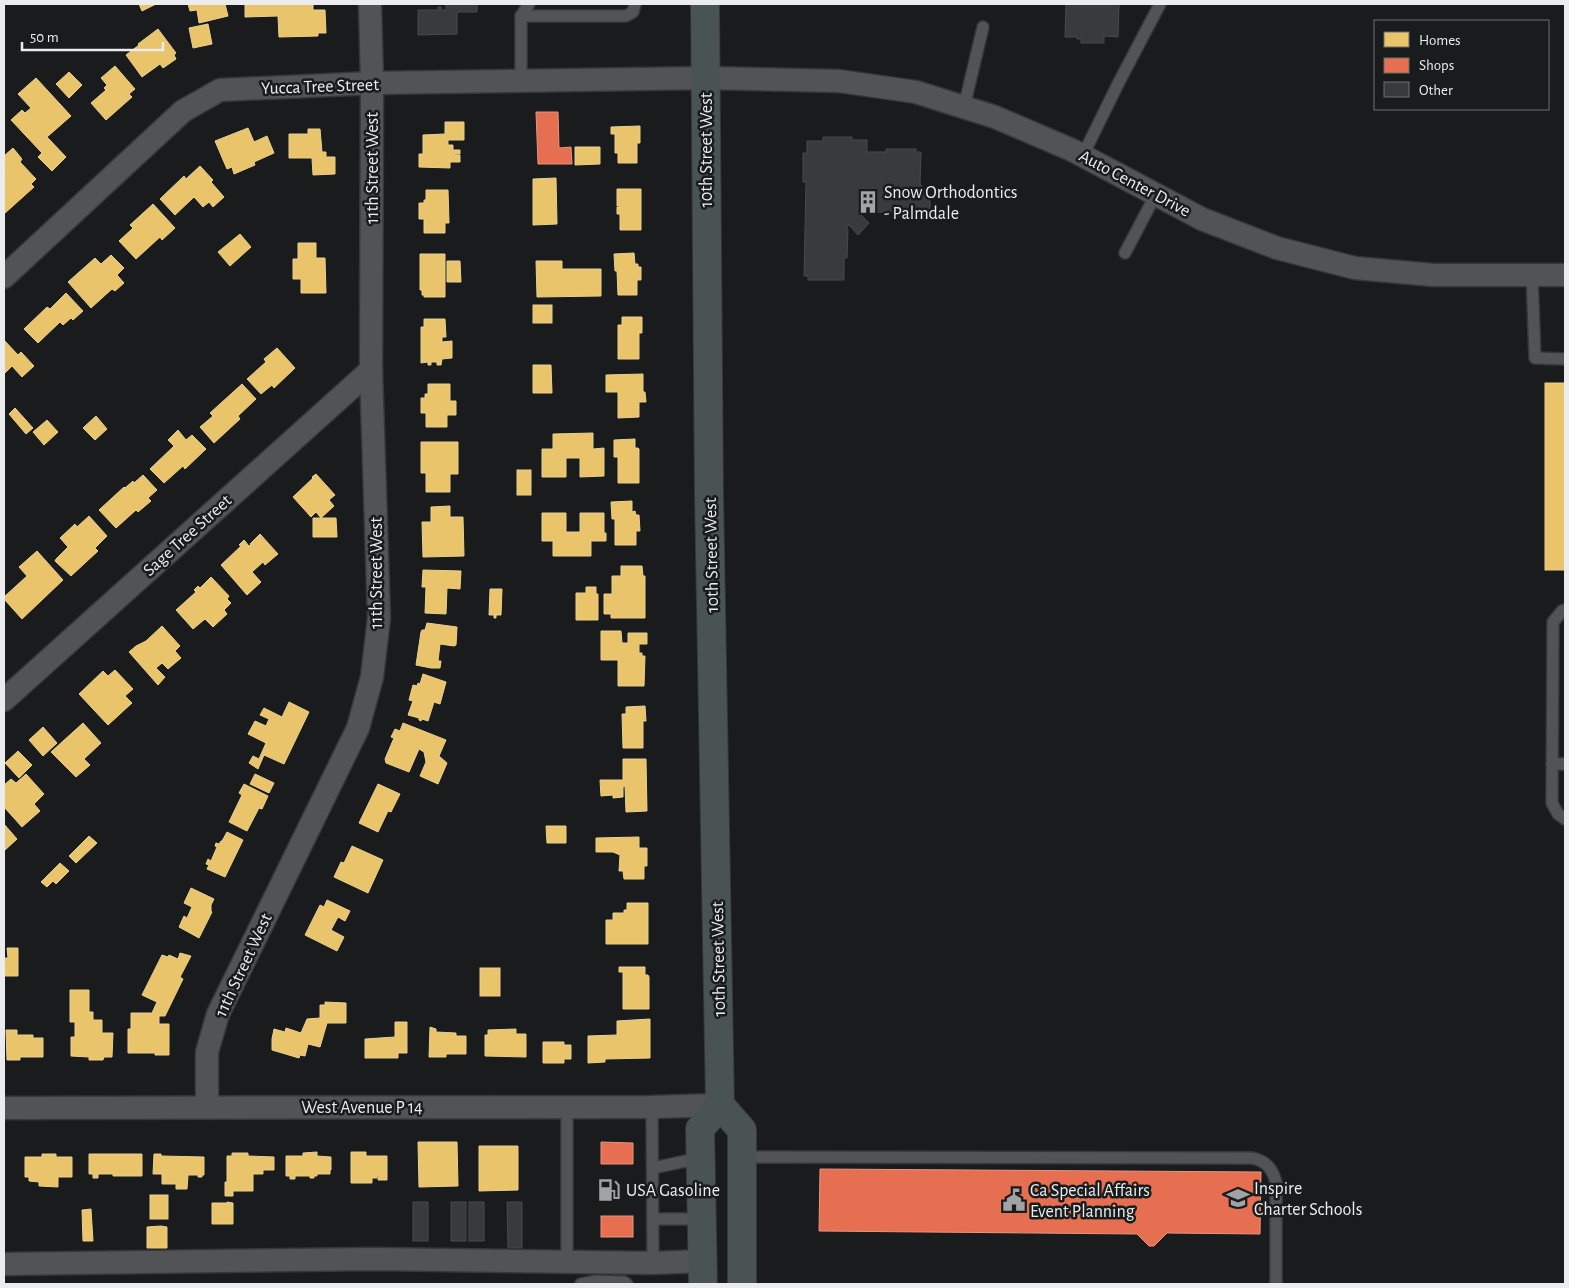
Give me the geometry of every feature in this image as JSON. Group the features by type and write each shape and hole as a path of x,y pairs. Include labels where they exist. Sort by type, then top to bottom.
{"main road":[{"name":"10th Street West","path":"704,4 720,1105"},
{"path":"702,1273 700,1129 720,1105 742,1130 742,1284"}],"street":[{"name":"11th Street West","path":"207,1106 207,1052 218,1014 358,728 372,677 379,618 371,370 372,83 370,4"},
{"name":"Yucca Tree Street","path":"4,277 183,111 220,90 372,83 706,78"},
{"name":"Auto Center Drive","path":"706,78 839,81 916,92 995,117 1083,155 1202,218 1277,248 1355,268 1433,274 1565,275"},
{"name":"Sage Tree Street","path":"4,700 371,370"},
{"name":"West Avenue P 14","path":"4,1108 207,1106 652,1107 720,1105"},
{"path":"4,1264 374,1259 653,1263 702,1273"}],"lane":[{"path":"521,81 521,16 529,4"},
{"path":"521,16 626,16 633,12 635,4"},
{"path":"1083,155 1160,4"},
{"path":"964,107 983,27"},
{"path":"1125,253 1156,194"},
{"path":"1532,275 1535,358 1565,359"},
{"path":"1565,610 1553,622 1552,764 1552,804 1558,814 1565,819"},
{"path":"1552,764 1565,764"},
{"path":"567,1107 567,1262"},
{"path":"652,1107 653,1263"},
{"path":"741,1156 1252,1158 1261,1160 1273,1171 1276,1182 1276,1284"},
{"path":"652,1168 700,1158"},
{"path":"653,1218 701,1218"},
{"path":"581,1284 596,1281 624,1282 627,1284"}],"building: Homes":[{"path":"139,4 156,4 142,11"},
{"path":"188,4 225,4 228,16 199,23 197,10 190,11"},
{"path":"245,4 313,4 313,10 325,10 326,33 318,33 318,36 279,37 278,16 245,17"},
{"path":"208,24 212,44 193,48 189,28"},
{"path":"158,29 176,53 174,55 176,59 163,68 160,64 142,77 126,55"},
{"path":"115,66 135,89 129,94 132,97 106,120 91,103 106,90 104,88 107,85 101,78"},
{"path":"69,72 82,85 69,98 56,84"},
{"path":"36,78 71,116 47,137 66,157 52,171 38,157 42,153 11,120 22,110 25,113 31,108 18,94"},
{"path":"445,122 464,122 464,140 448,140 448,145 453,145 453,150 460,150 460,154 454,155 460,155 460,162 450,162 450,168 419,167 419,154 423,154 423,135 445,134"},
{"path":"640,126 640,143 637,143 637,163 618,163 618,153 615,153 615,134 611,134 611,127"},
{"path":"248,128 254,142 267,136 274,153 254,162 255,165 234,174 232,167 227,169 215,141"},
{"path":"308,129 320,129 322,152 326,152 326,157 335,157 335,174 313,175 312,158 289,158 289,134 308,134"},
{"path":"575,147 600,147 600,164 575,165"},
{"path":"13,148 22,159 20,162 36,179 31,184 34,187 4,214 4,156"},
{"path":"200,166 213,180 211,182 224,197 213,207 209,202 203,207 194,197 175,215 160,199 184,176 186,179"},
{"path":"556,178 557,224 533,225 533,179"},
{"path":"617,189 641,189 641,230 620,230 620,214 617,214 617,207 620,206 617,206"},
{"path":"426,190 448,190 449,223 445,223 445,233 424,233 424,219 419,219 419,203 424,203 424,200 426,200"},
{"path":"153,204 175,228 162,240 160,237 136,259 119,241 133,228 130,225"},
{"path":"240,234 251,247 230,266 218,252"},
{"path":"298,243 316,243 316,258 325,258 326,293 301,293 301,279 293,279 293,259 298,259"},
{"path":"634,253 635,264 641,267 641,280 637,280 637,295 618,295 614,254"},
{"path":"420,254 445,254 445,297 424,297 422,295 422,290 420,290"},
{"path":"111,255 124,268 117,275 124,283 115,291 112,289 91,308 68,282 95,258 101,264"},
{"path":"447,261 460,261 461,282 447,282"},
{"path":"536,261 562,261 562,269 601,269 601,296 537,297"},
{"path":"66,293 83,311 73,320 71,318 63,325 60,322 38,343 24,329 47,307 50,309"},
{"path":"533,305 552,305 552,323 533,323"},
{"path":"622,317 642,317 642,333 639,333 639,359 618,359 618,325 622,325"},
{"path":"424,319 445,319 446,337 442,337 442,342 452,341 452,358 442,359 441,365 437,365 437,362 431,362 431,365 428,365 428,362 421,363 421,327 424,327"},
{"path":"4,340 18,355 21,352 34,366 22,377 12,366 4,374"},
{"path":"277,348 295,368 274,388 272,385 261,394 247,379 266,362 264,359"},
{"path":"533,365 551,365 552,393 533,393"},
{"path":"643,374 643,392 645,392 646,402 639,402 639,417 618,418 618,392 606,392 606,375"},
{"path":"1545,383 1565,383 1565,570 1545,570"},
{"path":"242,384 256,399 238,416 240,419 214,443 200,427 213,416 210,413"},
{"path":"428,384 450,384 450,401 456,401 456,415 447,415 447,427 426,427 426,413 421,413 421,398 425,398 425,394 428,394"},
{"path":"15,408 33,428 26,434 9,414"},
{"path":"96,416 107,429 95,440 83,428"},
{"path":"47,420 58,432 44,445 33,432"},
{"path":"178,430 186,440 192,435 206,449 185,469 183,466 164,483 150,469 174,446 168,440"},
{"path":"593,433 593,449 604,448 604,476 580,477 580,458 566,458 566,477 542,477 542,449 553,449 553,434"},
{"path":"635,439 635,448 639,449 639,483 618,483 618,457 614,457 614,440"},
{"path":"421,442 458,442 458,474 450,474 450,492 426,492 426,473 421,473"},
{"path":"517,470 531,470 531,495 517,495"},
{"path":"316,474 335,495 329,500 334,506 321,518 316,512 311,517 293,497"},
{"path":"143,475 157,490 148,498 151,501 138,512 136,510 116,528 99,510 124,487 133,481 134,483"},
{"path":"632,501 632,512 635,511 636,515 639,515 640,531 636,531 636,545 615,545 615,519 612,519 611,502"},
{"path":"450,506 450,517 463,517 464,556 423,557 422,522 431,522 431,507"},
{"path":"542,513 566,513 566,532 580,532 580,513 604,513 606,541 591,541 591,556 553,556 553,541 542,541"},
{"path":"89,516 107,536 95,548 98,551 71,576 55,561 68,547 60,538 75,524 77,527"},
{"path":"313,518 336,518 337,537 313,537"},
{"path":"260,534 278,554 265,565 263,562 252,572 261,582 247,595 221,565 241,546 239,545 244,540 249,546"},
{"path":"37,551 63,580 22,619 4,597 27,576 19,567"},
{"path":"621,566 642,566 643,576 645,576 645,618 611,618 611,614 604,614 604,594 612,594 612,576 621,576"},
{"path":"423,570 461,571 460,589 447,588 446,614 425,613 426,587 422,587"},
{"path":"211,577 229,596 227,599 231,603 224,610 227,614 213,627 205,619 193,629 176,610 196,592 194,590 198,586 200,588"},
{"path":"586,587 596,587 596,594 598,594 598,620 576,620 576,593 586,593"},
{"path":"490,589 502,589 501,615 496,615 496,618 494,618 494,615 489,615"},
{"path":"427,623 457,627 456,645 440,644 438,661 441,661 440,668 416,665 421,632 425,630"},
{"path":"162,626 180,646 175,651 181,658 168,669 162,663 156,668 165,677 158,685 129,652 146,641"},
{"path":"601,631 621,631 622,643 628,643 628,633 647,633 647,644 639,644 639,653 645,656 644,686 618,686 618,660 601,660"},
{"path":"115,670 133,689 125,696 132,703 108,725 79,694 103,671 108,676"},
{"path":"423,674 446,682 440,704 434,702 428,721 422,719 421,721 419,718 408,715 413,701 409,700 413,685 417,686 418,683 420,684"},
{"path":"289,702 309,712 284,764 264,755 258,769 249,763 253,756 259,759 266,743 248,734 255,721 266,726 269,719 260,715 264,708 282,717"},
{"path":"645,706 646,721 643,721 643,748 623,748 622,714 626,714 626,707"},
{"path":"83,723 101,743 84,759 90,765 76,777 51,752"},
{"path":"403,723 446,740 439,756 447,763 438,784 420,776 426,762 424,752 419,749 409,772 386,763 385,759 394,738 391,737 395,729 400,731"},
{"path":"43,727 57,743 43,756 29,740"},
{"path":"18,751 32,765 19,778 5,763"},
{"path":"623,759 646,759 647,811 626,812 625,786 623,787 623,797 613,798 613,795 601,796 600,780 623,780"},
{"path":"26,774 44,794 34,804 40,811 22,827 4,807 4,785 11,779 16,783"},
{"path":"255,774 274,783 269,793 250,784"},
{"path":"244,784 268,796 262,809 259,808 247,831 229,822 242,795 239,793"},
{"path":"378,784 400,794 391,812 388,811 378,832 359,823"},
{"path":"4,824 17,839 4,851"},
{"path":"546,826 566,826 566,843 547,843"},
{"path":"227,832 243,840 225,877 207,869 209,865 206,864 208,859 211,861 217,847 215,846 216,843 219,844 222,841"},
{"path":"89,836 97,843 76,863 69,856"},
{"path":"639,837 639,848 647,848 647,866 644,866 644,879 624,879 623,871 619,871 620,855 613,852 596,852 596,838"},
{"path":"352,846 383,860 368,893 334,877 341,862 344,863"},
{"path":"60,863 69,871 56,884 53,881 47,887 41,882"},
{"path":"191,888 214,899 211,905 212,912 199,938 179,927 184,916 187,918 192,907 184,903"},
{"path":"327,900 350,911 345,921 338,917 331,930 344,937 337,951 305,935 320,905 324,907"},
{"path":"627,903 648,903 648,944 606,944 606,920 613,920 613,913 624,913 624,910 627,910"},
{"path":"7,948 18,948 18,976 4,976 4,958 8,958"},
{"path":"180,953 191,956 180,977 183,979 165,1016 159,1016 159,1024 169,1024 169,1055 128,1053 128,1029 131,1029 131,1013 152,1013 157,1002 142,995 162,955 168,957 169,955 178,959"},
{"path":"619,967 645,967 645,975 649,977 649,1009 623,1009 623,972 619,972"},
{"path":"480,968 500,968 500,996 480,996"},
{"path":"70,990 89,990 89,1012 93,1012 93,1020 102,1020 102,1033 113,1033 112,1057 104,1057 103,1060 89,1060 89,1057 71,1056 71,1037 75,1037 75,1022 70,1022"},
{"path":"325,1002 346,1003 346,1023 327,1023 320,1047 308,1044 305,1056 300,1055 299,1058 272,1050 274,1029 285,1032 286,1028 301,1033 307,1019 320,1018 320,1005 325,1005"},
{"path":"650,1019 650,1058 605,1059 605,1062 588,1063 588,1036 617,1035 617,1021"},
{"path":"395,1022 407,1022 407,1053 398,1053 398,1058 365,1058 365,1039 395,1037"},
{"path":"430,1027 436,1029 436,1032 456,1033 456,1036 466,1036 466,1054 446,1054 446,1057 429,1057"},
{"path":"516,1029 516,1034 526,1034 526,1057 485,1056 485,1035 488,1035 488,1030"},
{"path":"6,1030 17,1030 17,1035 33,1035 33,1038 43,1038 43,1057 20,1057 20,1060 7,1060"},
{"path":"543,1042 564,1042 564,1045 571,1045 571,1059 564,1059 564,1063 543,1063"},
{"path":"418,1142 457,1142 458,1186 419,1187"},
{"path":"479,1146 518,1146 518,1190 479,1191"},
{"path":"317,1152 317,1156 331,1157 330,1174 317,1174 314,1178 310,1178 310,1176 295,1176 295,1179 290,1179 290,1176 286,1176 286,1156 303,1156 303,1153"},
{"path":"351,1152 366,1152 366,1156 387,1156 387,1180 378,1180 377,1174 377,1178 372,1178 372,1183 351,1183"},
{"path":"232,1153 248,1153 248,1156 274,1157 274,1170 263,1170 263,1174 253,1174 253,1191 233,1191 233,1196 225,1196 227,1156 232,1156"},
{"path":"42,1154 56,1154 56,1157 72,1157 72,1177 58,1177 58,1187 39,1186 39,1182 29,1181 29,1177 25,1177 25,1157 42,1157"},
{"path":"89,1154 142,1154 142,1176 98,1174 98,1178 93,1178 93,1174 89,1174"},
{"path":"154,1154 161,1154 161,1156 204,1157 204,1175 198,1177 198,1175 188,1175 187,1189 176,1189 176,1184 162,1184 162,1174 153,1174"},
{"path":"150,1195 168,1195 168,1219 150,1219"},
{"path":"212,1203 233,1203 233,1224 212,1224"},
{"path":"91,1209 93,1241 83,1241 82,1210"},
{"path":"147,1227 167,1227 167,1248 147,1248"}],"building: Shops":[{"path":"536,112 558,112 559,148 571,147 572,164 538,164"},
{"path":"601,1142 633,1143 633,1164 601,1164"},
{"path":"820,1169 1261,1172 1260,1234 1167,1233 1154,1246 1149,1246 1137,1234 819,1231"},
{"path":"601,1216 633,1216 633,1237 601,1237"}],"building: Other":[{"path":"446,4 477,4 477,12 457,12 457,34 418,35 418,10 438,10 438,7 441,7 441,10 446,10"},
{"path":"1066,4 1119,4 1118,37 1104,36 1104,43 1081,43 1081,39 1077,39 1077,37 1065,37"},
{"name":"Snow Orthodontics - Palmdale","path":"823,137 852,137 852,140 867,140 867,152 886,152 886,149 916,149 916,152 921,152 920,184 930,195 930,210 919,220 905,220 903,218 903,220 894,212 863,212 860,214 869,223 858,235 849,225 846,228 848,229 847,258 844,258 844,280 808,280 808,276 804,276 806,182 803,182 803,153 807,153 807,141 823,141"},
{"path":"413,1202 428,1202 428,1241 413,1241"},
{"path":"451,1202 466,1202 466,1241 451,1241"},
{"path":"469,1202 484,1202 484,1241 469,1241"},
{"path":"507,1202 522,1202 522,1248 508,1248"}],"place":[{"name":"Snow Orthodontics - Palmdale","path":"868,202"},
{"name":"USA Gasoline","path":"609,1190"},
{"name":"Inspire Charter Schools","path":"1238,1198"},
{"name":"Ca Special Affairs Event Planning","path":"1014,1200"}]}
